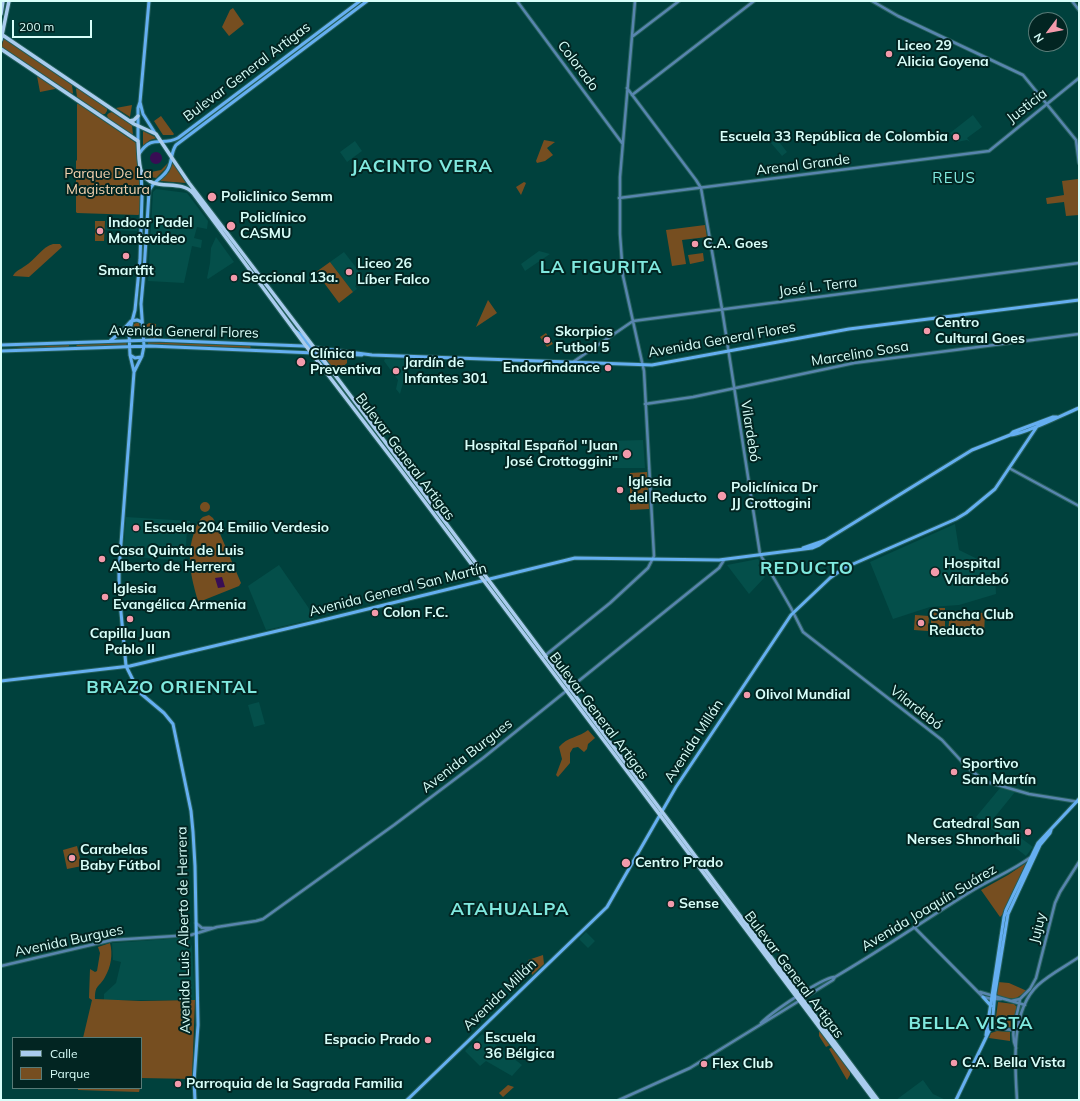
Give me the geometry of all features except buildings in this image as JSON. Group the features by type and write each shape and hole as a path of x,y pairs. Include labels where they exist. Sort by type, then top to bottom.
{"main road":[{"path":"1,14 4,1"},
{"path":"1,40 8,1"},
{"name":"Avenida Luis Alberto de Herrera","path":"149,1 138,116 138,141 142,196 140,247 135,310 129,334 130,355 134,372 119,580 126,666 139,692 168,717 174,727 192,820 195,866 198,1025 194,1081 195,1100"},
{"name":"Bulevar General Artigas","path":"360,1 182,135 173,140 161,141 310,347 543,657 662,811 874,1100"},
{"name":"Bulevar General Artigas","path":"172,158 172,150 178,143 367,1"},
{"path":"2,35 130,121 155,133"},
{"path":"1,49 138,141"},
{"name":"Avenida Luis Alberto de Herrera","path":"140,102 142,114 161,141"},
{"path":"130,121 134,120 138,116"},
{"path":"139,154 150,142 161,141"},
{"path":"141,169 146,178 154,183 166,172 172,158"},
{"name":"Avenida Luis Alberto de Herrera","path":"134,372 144,346 141,304 149,192 154,183"},
{"name":"Bulevar General Artigas","path":"154,183 183,187 190,190 294,330 335,375 485,579"},
{"name":"Avenida General Flores","path":"1,351 144,346 643,365 662,364 849,329 1079,300"},
{"path":"108,341 122,332 132,321 137,320 142,322"},
{"name":"Avenida General Flores","path":"1,345 144,340 310,347 366,354"},
{"path":"130,355 135,358 141,357"},
{"name":"Avenida General San Martín","path":"1032,426 1038,425 1079,408"},
{"name":"Avenida General San Martín","path":"1,681 126,666 319,621 575,558 724,560 815,547 972,450 1010,435 1014,435 1053,417 1057,417"},
{"name":"Avenida Millán","path":"407,1100 607,907 682,779 793,613 830,578 844,568 961,516 995,489 1038,425"},
{"name":"Avenida Millán","path":"1030,437 1032,426"},
{"name":"Bulevar General Artigas","path":"568,689 660,815 878,1100"},
{"path":"986,1035 1008,914 1040,845 1051,830 1078,801"},
{"path":"956,1100 986,1035 991,1028 993,998 1005,914 1040,841 1048,831 1051,830"},
{"path":"983,997 991,1006"}],"street":[{"name":"Colorado","path":"516,1 622,143"},
{"path":"543,657 610,603 648,568 653,559 654,549 643,365 623,276 619,198 622,143 635,1"},
{"path":"632,36 679,1"},
{"path":"632,95 754,1"},
{"path":"872,1 898,16 1021,74 1076,140 1079,163"},
{"path":"1072,1 1079,10"},
{"name":"Justicia","path":"989,151 1000,140 1079,78"},
{"name":"Vilardebó","path":"627,88 701,188 722,309 733,388 760,554 805,634 942,740 965,765 981,779 988,783 1029,794 1078,801"},
{"name":"Arenal Grande","path":"619,198 989,151"},
{"name":"José L. Terra","path":"573,362 633,321 1079,263"},
{"name":"Marcelino Sosa","path":"645,404 693,397 854,363 1079,334"},
{"path":"1009,468 1079,506"},
{"path":"717,569 719,560"},
{"name":"Avenida Burgues","path":"196,923 202,928 212,928 256,921 266,916 483,758 717,569 724,560"},
{"name":"Avenida Joaquín Suárez","path":"619,1100 690,1068 761,1023 772,1018 799,998 831,978 835,977 975,889 1003,875 1032,856"},
{"name":"Jujuy","path":"1020,999 1030,989 1036,978 1055,903 1060,892 1079,862"},
{"path":"914,927 983,997 1001,999 1025,1005"},
{"name":"Avenida Burgues","path":"1,966 112,940 196,934 212,928"},
{"path":"1015,1031 1025,1005 1038,985 1079,957"},
{"path":"978,992 993,998"},
{"path":"1011,1001 1020,999"},
{"path":"1017,1100 1015,1031 1020,999"},
{"path":"1020,999 1025,1005"},
{"path":"991,1028 1015,1031"}],"shaded area":[{"path":"973,115 982,127 967,138 970,142 967,140 957,142 950,133"},
{"path":"777,139 787,152 782,156 771,143"},
{"path":"355,141 362,151 347,162 340,152"},
{"path":"154,152 158,152 162,158 158,164 154,164 150,160 150,156"},
{"path":"156,189 187,193 208,221 207,229 197,227 194,238 202,240 201,248 192,246 184,283 148,281 153,192"},
{"path":"106,220 138,220 137,231 105,230"},
{"path":"216,237 234,262 208,279 211,248"},
{"path":"539,251 550,254 525,271 521,264"},
{"name":"Liceo 26 Líber Falco","path":"344,252 365,279 355,286 357,289 353,292 330,262"},
{"path":"385,359 409,360 400,394 396,389 398,380 384,361"},
{"name":"Hospital Español \"Juan José Crottoggini\"","path":"643,440 645,468 610,468 608,441"},
{"path":"126,517 190,521 190,530 187,530 185,560 123,556"},
{"name":"Hospital Vilardebó","path":"955,524 959,550 998,569 995,575 996,594 959,605 930,607 893,619 870,562"},
{"path":"758,559 761,563 758,565 765,577 749,594 727,565"},
{"path":"279,565 308,607 314,619 266,630 248,586"},
{"path":"222,577 225,587 218,588 215,578"},
{"path":"259,702 265,724 254,727 248,705"},
{"path":"1000,788 1015,792 994,818 1033,847 1026,856 976,817"},
{"path":"586,932 595,941 588,948 579,939"},
{"path":"184,938 192,946 195,1000 104,1000 104,994 116,983 121,962 113,960 112,943"},
{"path":"482,1034 522,1065 512,1076 486,1061 480,1066 465,1051"},
{"path":"923,1080 933,1094 946,1100 896,1100"}],"green space":[{"path":"233,8 244,24 229,36 222,27 230,10"},
{"path":"5,39 72,85 73,93 72,94 2,47 3,40"},
{"path":"37,76 55,87 55,89 40,92"},
{"path":"77,88 107,108 105,114 102,114 77,97"},
{"name":"Parque De La Magistratura","path":"77,104 136,143 140,214 76,212"},
{"path":"132,105 130,117 116,108"},
{"path":"112,112 132,125 133,135 108,118 107,115"},
{"path":"161,116 174,134 173,135 163,135 154,121"},
{"path":"143,131 157,138 150,140 143,146"},
{"path":"544,140 555,142 547,148 553,155 545,161 537,163 536,161"},
{"path":"168,163 165,169 156,178 148,175 151,172 161,170"},
{"path":"172,164 174,164 186,183 160,181 169,172"},
{"path":"1078,179 1079,215 1066,216 1064,202 1047,204 1046,198 1064,195 1062,181"},
{"path":"524,182 526,183 521,195 516,187"},
{"name":"Indoor Padel Montevideo","path":"95,221 105,221 104,241 95,241"},
{"path":"705,225 707,237 682,240 686,264 672,266 666,230"},
{"path":"53,244 60,244 62,247 29,277 13,276 45,248"},
{"path":"703,253 704,261 690,264 688,255"},
{"path":"330,262 353,292 339,303 316,272"},
{"path":"488,300 497,313 476,327"},
{"path":"139,323 142,336 138,334 132,336 134,324"},
{"path":"149,323 156,324 155,330 160,338 150,338 148,336 146,325"},
{"name":"Skorpios Futbol 5","path":"546,333 553,344 547,347 540,337"},
{"path":"148,342 250,346 251,347 148,344"},
{"path":"126,343 126,345 78,347 76,345"},
{"path":"69,345 68,347 12,348"},
{"path":"317,356 342,388 406,473"},
{"path":"326,356 344,357 347,360 347,363 339,370 335,370 325,358"},
{"path":"647,472 649,509 630,510 630,473"},
{"path":"203,502 207,502 209,503 209,511 203,512 200,509 200,505"},
{"path":"209,515 215,522 241,583 239,586 199,602 195,592 190,567 190,550 197,524 203,517"},
{"path":"931,608 945,608 945,630 931,630"},
{"path":"950,611 985,613 984,635 948,633"},
{"name":"Cancha Club Reducto","path":"915,615 929,616 928,631 914,630"},
{"path":"588,730 595,738 588,744 587,749 584,752 578,747 573,748 570,753 570,763 558,777 556,775 562,759 559,747 566,741"},
{"name":"Carabelas Baby Fútbol","path":"77,846 82,866 67,869 63,850"},
{"path":"1026,863 1003,914 1000,917 981,890"},
{"path":"110,943 111,956 110,965 105,977 97,988 95,999 141,1001 195,1000 192,1079 142,1078 142,1037 83,1037 92,1000 89,998 90,969 95,972 97,971 100,953 98,947"},
{"path":"543,955 544,964 532,975 528,960"},
{"path":"998,982 1009,983 1027,991 1015,999 1000,997 997,994"},
{"path":"998,1002 1014,1004 1017,1007 1012,1028 995,1024"},
{"path":"819,1030 830,1045 826,1047 819,1036"},
{"path":"997,1031 1010,1032 1010,1041 989,1038 991,1033"},
{"path":"832,1047 850,1072 847,1080 829,1049"},
{"path":"508,1085 514,1087 503,1097 499,1093"},
{"path":"78,1089 140,1089 139,1092"}],"place":[{"name":"Liceo 29 Alicia Goyena","path":"889,54"},
{"name":"Escuela 33 República de Colombia","path":"956,137"},
{"name":"Policlinico Semm","path":"212,197"},
{"name":"Policlínico CASMU","path":"231,226"},
{"name":"Indoor Padel Montevideo","path":"100,231"},
{"name":"C.A. Goes","path":"695,244"},
{"name":"Smartfit","path":"126,256"},
{"name":"Liceo 26 Líber Falco","path":"349,272"},
{"name":"Seccional 13a.","path":"234,278"},
{"name":"Centro Cultural Goes","path":"927,331"},
{"name":"Skorpios Futbol 5","path":"547,340"},
{"name":"Clínica Preventiva","path":"301,362"},
{"name":"Endorfindance","path":"608,368"},
{"name":"Jardín de Infantes 301","path":"396,371"},
{"name":"Hospital Español \"Juan José Crottoggini\"","path":"627,454"},
{"name":"Iglesia del Reducto","path":"620,490"},
{"name":"Policlínica Dr JJ Crottogini","path":"722,496"},
{"name":"Escuela 204 Emilio Verdesio","path":"136,528"},
{"name":"Casa Quinta de Luis Alberto de Herrera","path":"102,559"},
{"name":"Hospital Vilardebó","path":"935,572"},
{"name":"Iglesia Evangélica Armenia","path":"105,597"},
{"name":"Colon F.C.","path":"375,613"},
{"name":"Capilla Juan Pablo II","path":"130,619"},
{"name":"Cancha Club Reducto","path":"921,623"},
{"name":"Olivol Mundial","path":"747,695"},
{"name":"Sportivo San Martín","path":"954,772"},
{"name":"Catedral San Nerses Shnorhali","path":"1028,832"},
{"name":"Carabelas Baby Fútbol","path":"72,858"},
{"name":"Centro Prado","path":"626,863"},
{"name":"Sense","path":"671,904"},
{"name":"Espacio Prado","path":"428,1040"},
{"name":"Escuela 36 Bélgica","path":"477,1046"},
{"name":"C.A. Bella Vista","path":"954,1063"},
{"name":"Flex Club","path":"704,1064"},
{"name":"Parroquia de la Sagrada Familia","path":"178,1084"}],"district":[{"name":"JACINTO VERA","path":"422,167"},
{"name":"REUS","path":"954,178"},
{"name":"LA FIGURITA","path":"601,268"},
{"name":"REDUCTO","path":"807,569"},
{"name":"BRAZO ORIENTAL","path":"172,688"},
{"name":"ATAHUALPA","path":"510,910"},
{"name":"BELLA VISTA","path":"971,1024"}]}
